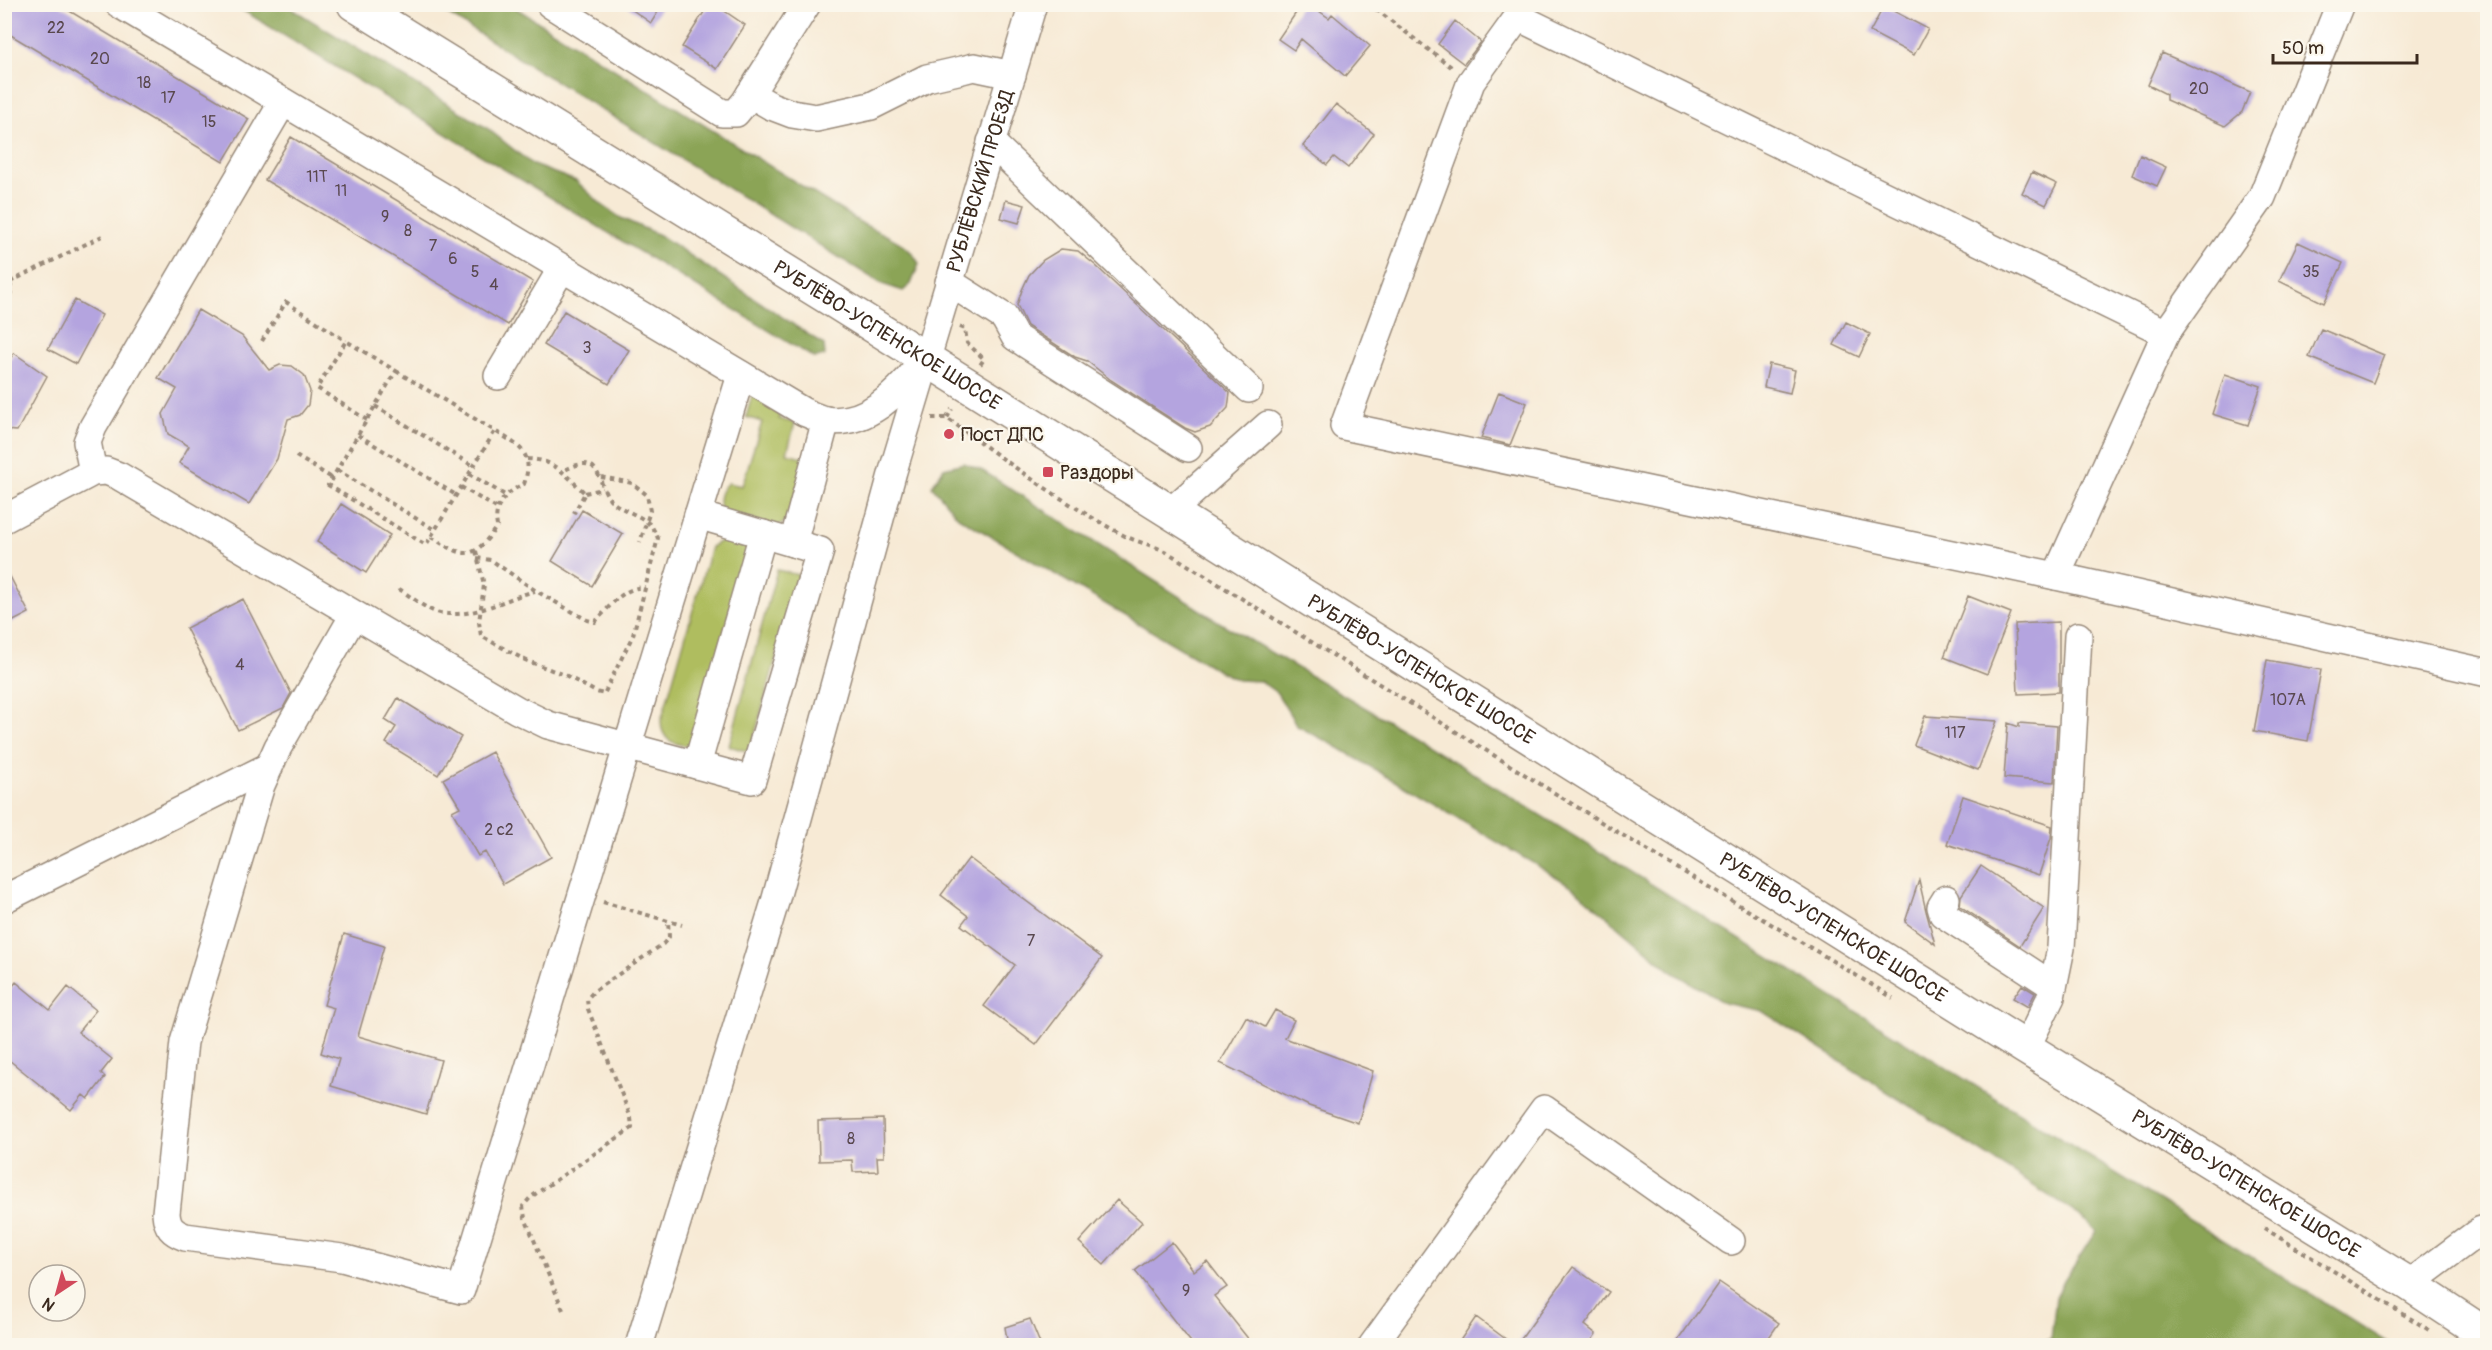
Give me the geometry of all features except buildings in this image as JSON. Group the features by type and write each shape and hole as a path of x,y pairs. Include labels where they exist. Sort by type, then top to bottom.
{"main road":[{"name":"РУБЛЁВО-УСПЕНСКОЕ ШОССЕ","path":"354,4 926,359 2026,1048 2409,1284 2487,1336"}],"street":[{"path":"119,4 804,412 826,420 851,419 880,406 904,385 926,359"},
{"path":"550,4 722,113 736,113 807,4"},
{"name":"РУБЛЁВСКИЙ ПРОЕЗД","path":"639,1346 775,902 908,418 1033,4"},
{"path":"2056,576 2166,333 2262,197 2340,4"},
{"path":"2166,333 1521,11 1472,82 1344,426 2056,576 2487,673"},
{"path":"750,94 781,110 816,118 871,106 927,78 974,67 1012,75"},
{"path":"93,472 87,442 93,427 283,102"},
{"path":"991,142 1249,389"},
{"path":"498,376 562,268"},
{"path":"949,282 1004,317 1015,337 1188,448"},
{"path":"354,615 268,766 184,1042 166,1213 167,1225 174,1233 185,1237 342,1258 461,1290 741,375"},
{"path":"793,543 826,420"},
{"path":"1170,512 1268,425"},
{"path":"4,519 93,472 106,471 119,476 517,710 548,725 752,780 820,551 698,515"},
{"path":"697,765 763,534"},
{"path":"2026,1048 2051,997 2061,948 2078,636"},
{"path":"4,899 268,766"},
{"path":"1946,899 1941,907 1943,914 2053,986"},
{"path":"1372,1346 1544,1109 1731,1241"},
{"path":"2409,1284 2481,1230 2487,1229"}],"path":[{"path":"1369,4 1472,82"},
{"path":"10,282 102,236"},
{"path":"4,276 10,282 11,295 4,303"},
{"path":"262,341 286,302 522,448 527,459 528,471 524,484 505,495 495,517 497,526 483,545 476,551 464,553 454,551 431,537"},
{"path":"960,327 965,329 967,343 984,359 980,365"},
{"path":"346,341 317,388 367,420"},
{"path":"396,371 328,485 426,545 495,431"},
{"path":"375,406 474,466"},
{"path":"947,418 952,409"},
{"path":"908,418 947,418 1034,483 1127,537 1166,552 1609,826 1753,911 1903,1004"},
{"path":"358,435 456,495"},
{"path":"296,456 332,478"},
{"path":"527,459 542,459 563,471 585,493"},
{"path":"476,551 484,585 478,622 481,636 525,660 565,675 604,694 633,635 658,538 651,525 612,502 603,489 601,477 595,468 585,465 573,466 563,471"},
{"path":"337,470 435,530"},
{"path":"469,474 505,495"},
{"path":"601,477 632,483 648,495 650,511 640,542"},
{"path":"461,487 498,509"},
{"path":"574,513 585,493 603,489"},
{"path":"477,558 491,560 536,591 587,620 595,622 619,596 633,588 645,587"},
{"path":"399,589 438,613 480,612 511,597 536,591"},
{"path":"582,895 682,925"},
{"path":"563,1311 525,1218 523,1206 531,1197 632,1128 631,1118 588,1009 587,999 663,944 669,937 668,921"},
{"path":"2263,1227 2436,1335"}],"green space":[{"path":"234,5 286,5 487,128 533,165 576,181 602,205 621,218 661,236 824,345 825,356 814,358"},
{"path":"433,5 511,5 863,224 903,245 919,264 911,284 903,291 882,284"},
{"path":"753,392 782,407 779,419 795,423 787,453 809,459 788,520 777,527 721,511 720,507 720,496 728,483 742,486 762,422 746,417"},
{"path":"964,463 983,471 1219,622 1410,734 2392,1345 2039,1345 2051,1339 2056,1298 2064,1281 2096,1231 2082,1217 1762,1011 1724,1003 1671,971 1570,885 1332,744 1297,726 1277,693 1260,681 1238,680 1219,671 958,517 932,486 944,468"},
{"path":"727,537 749,543 693,747 680,745 666,738 661,721 711,547"},
{"path":"777,570 799,575 750,752 729,746"}],"place":[{"name":"Пост ДПС","path":"949,434"},
{"name":"Раздоры","path":"1048,472"}]}
